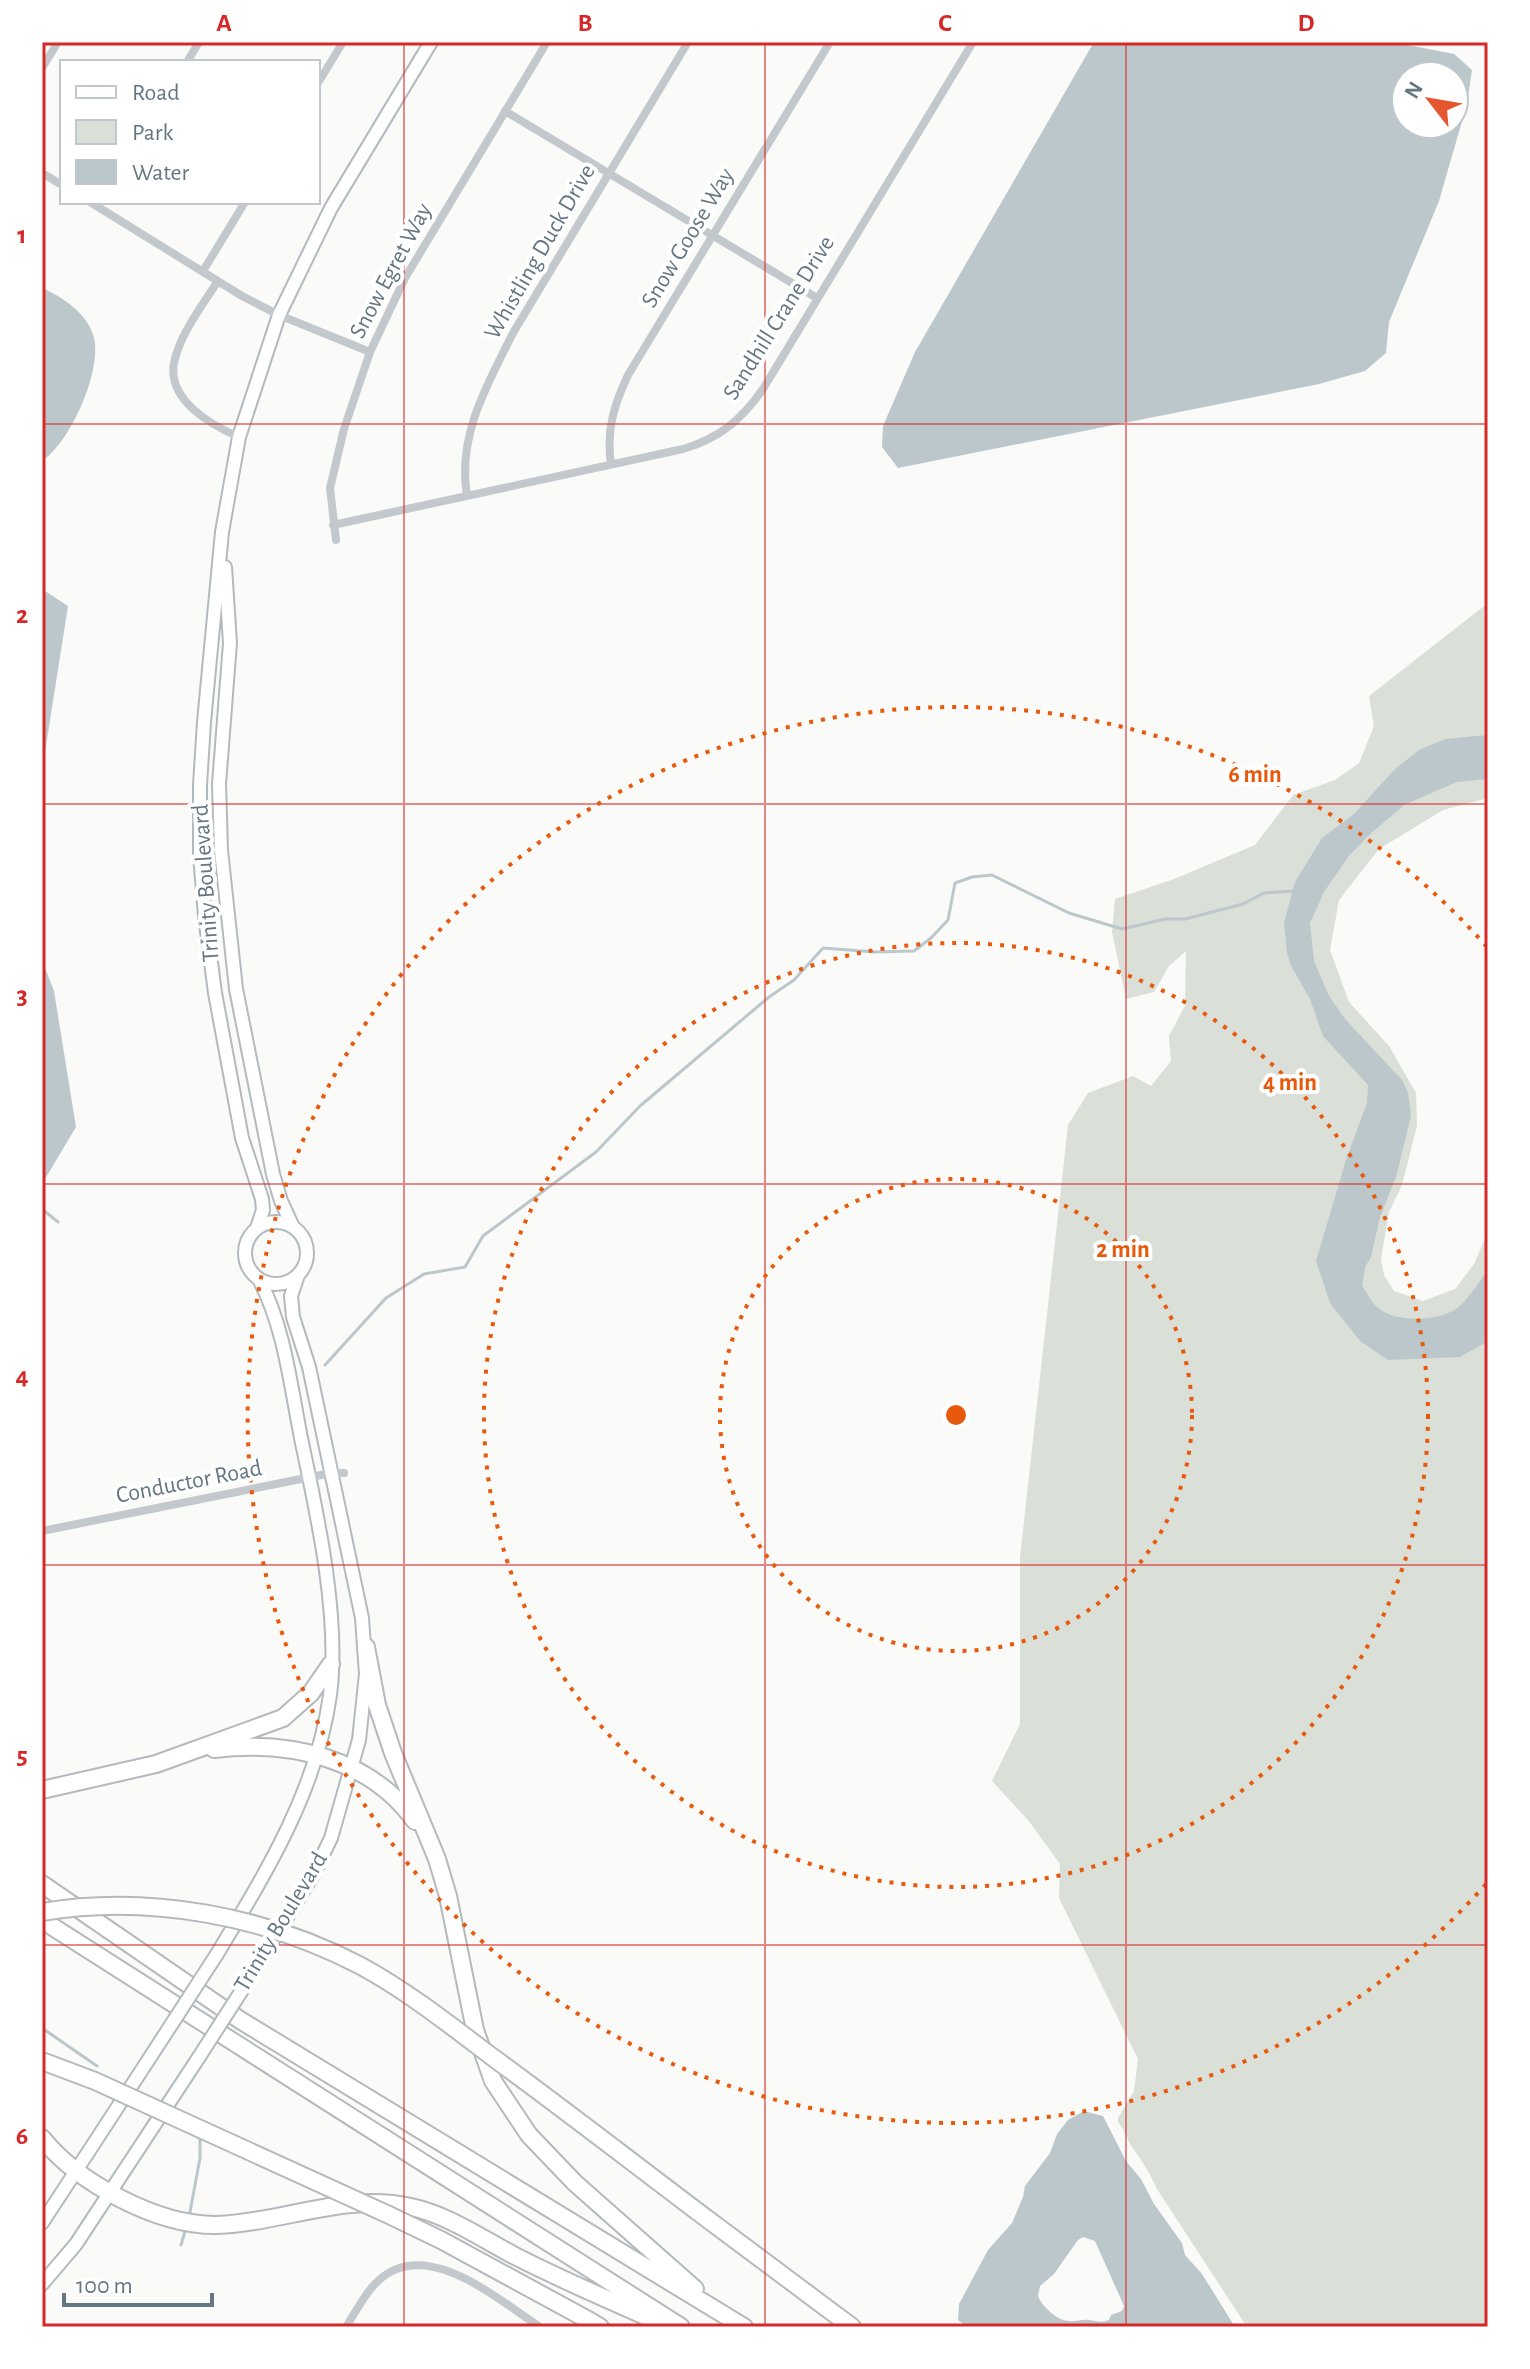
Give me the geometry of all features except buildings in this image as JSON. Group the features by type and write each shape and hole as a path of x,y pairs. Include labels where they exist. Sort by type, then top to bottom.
{"highway":[{"path":"366,1647 377,1705 393,1753 437,1859 448,1896 475,2030 500,2094 529,2135 575,2183 727,2316"},
{"path":"42,1790 156,1764 283,1718 311,1693 331,1664"},
{"path":"185,1753 250,1746 317,1754 353,1767 385,1788 408,1812 437,1859"},
{"path":"42,1884 240,2020 744,2327"},
{"path":"42,1912 103,1906 208,1914 266,1928 322,1948 362,1967 454,2028 852,2327"},
{"path":"42,1920 681,2327"},
{"path":"42,2061 109,2087 415,2227 595,2324"},
{"path":"42,2138 77,2172 109,2192 150,2211 188,2221 217,2225 337,2207 384,2203 410,2206 440,2216 517,2256 669,2327"}],"main road":[{"name":"Trinity Boulevard","path":"42,2223 217,1954 273,1860 296,1812 317,1754 330,1693 332,1624 309,1478 276,1319 259,1279 249,1269 245,1256 246,1242 257,1228 263,1210 242,1138 215,993 205,916 200,855 204,722 222,532 239,437 279,315 331,208 431,42"},
{"name":"Trinity Boulevard","path":"42,2284 76,2244 253,1973 314,1873 331,1838 353,1767 366,1674 362,1618 337,1473 293,1317 291,1296 305,1264 307,1250 281,1201 273,1174 236,989 228,930 219,784 230,643 222,532"},
{"path":"257,1228 274,1222 293,1227"},
{"path":"259,1279 279,1284 298,1275"}],"street":[{"path":"42,68 58,42"},
{"path":"188,60 199,42"},
{"path":"320,80 343,42"},
{"name":"Snow Egret Way","path":"336,540 330,488 356,391 370,352 405,278 547,42"},
{"name":"Whistling Duck Drive","path":"467,495 463,461 471,424 490,379 513,333 688,42"},
{"name":"Snow Goose Way","path":"611,464 609,430 613,409 623,386 830,42"},
{"name":"Sandhill Crane Drive","path":"333,525 692,446 729,428 763,389 973,42"},
{"path":"505,111 817,298"},
{"path":"42,173 60,184"},
{"path":"97,204 218,281 279,315 370,352"},
{"path":"203,271 244,204"},
{"path":"218,281 191,324 179,351 174,364 176,382 188,406 239,437"},
{"name":"Conductor Road","path":"42,1531 337,1473"},
{"path":"346,2327 375,2282 399,2268 415,2265 436,2266 471,2281 540,2327"}],"green space":[{"path":"1488,603 1488,798 1443,810 1379,849 1339,900 1330,950 1349,1002 1389,1046 1416,1093 1417,1126 1402,1185 1389,1212 1381,1259 1384,1275 1394,1291 1423,1301 1455,1289 1474,1264 1488,1232 1488,2327 1247,2327 1157,2189 1118,2122 1134,2091 1138,2059 1059,1898 1060,1864 1028,1820 992,1781 1020,1724 1020,1557 1068,1125 1088,1093 1133,1076 1151,1086 1171,1061 1169,1036 1185,1006 1186,951 1169,966 1154,992 1126,999 1112,932 1115,899 1174,879 1255,845 1293,795 1335,780 1359,763 1374,726 1369,696"}],"water":[{"path":"1094,42 1392,42 1454,54 1461,60 1390,60 1390,140 1457,140 1439,201 1389,322 1386,353 1365,371 1319,384 898,468 882,447 883,426 915,352"},
{"path":"42,288 66,301 86,321 94,338 95,352 82,405 63,439 42,461"},
{"path":"42,589 68,606 42,771"},
{"path":"1488,735 1488,779 1457,782 1404,805 1348,857 1324,892 1310,923 1314,961 1329,996 1345,1019 1402,1080 1408,1093 1411,1116 1396,1177 1380,1217 1362,1286 1375,1305 1385,1312 1407,1318 1432,1318 1461,1305 1488,1269 1488,1341 1460,1357 1388,1360 1360,1341 1330,1303 1316,1261 1346,1160 1367,1103 1368,1085 1323,1036 1310,999 1291,966 1284,923 1295,882 1322,838 1354,814 1394,770 1419,750 1445,739"},
{"path":"42,960 54,991 76,1127 42,1184"},
{"path":"1084,2111 1103,2116 1126,2161 1141,2179 1154,2204 1182,2243 1185,2255 1202,2274 1235,2327 967,2327 958,2320 959,2304 988,2250 1012,2223 1025,2186 1050,2153 1057,2134 1068,2120","holes":["1083,2237 1095,2241 1124,2306 1109,2320 1064,2320 1050,2312 1040,2300 1040,2286 1054,2274 1078,2240"]}],"waterway":[{"path":"325,1365 386,1298 424,1274 465,1267 483,1236 596,1152 640,1106 769,997 794,980 823,948 914,951 931,938 948,920 955,883 992,875 1069,913 1122,929 1165,919 1185,919 1243,904 1264,893 1295,891"},
{"path":"42,1209 58,1222"},
{"path":"42,2028 97,2066"},
{"path":"190,2212 200,2158 200,2139 196,2135"},
{"path":"181,2245 186,2228"}]}
